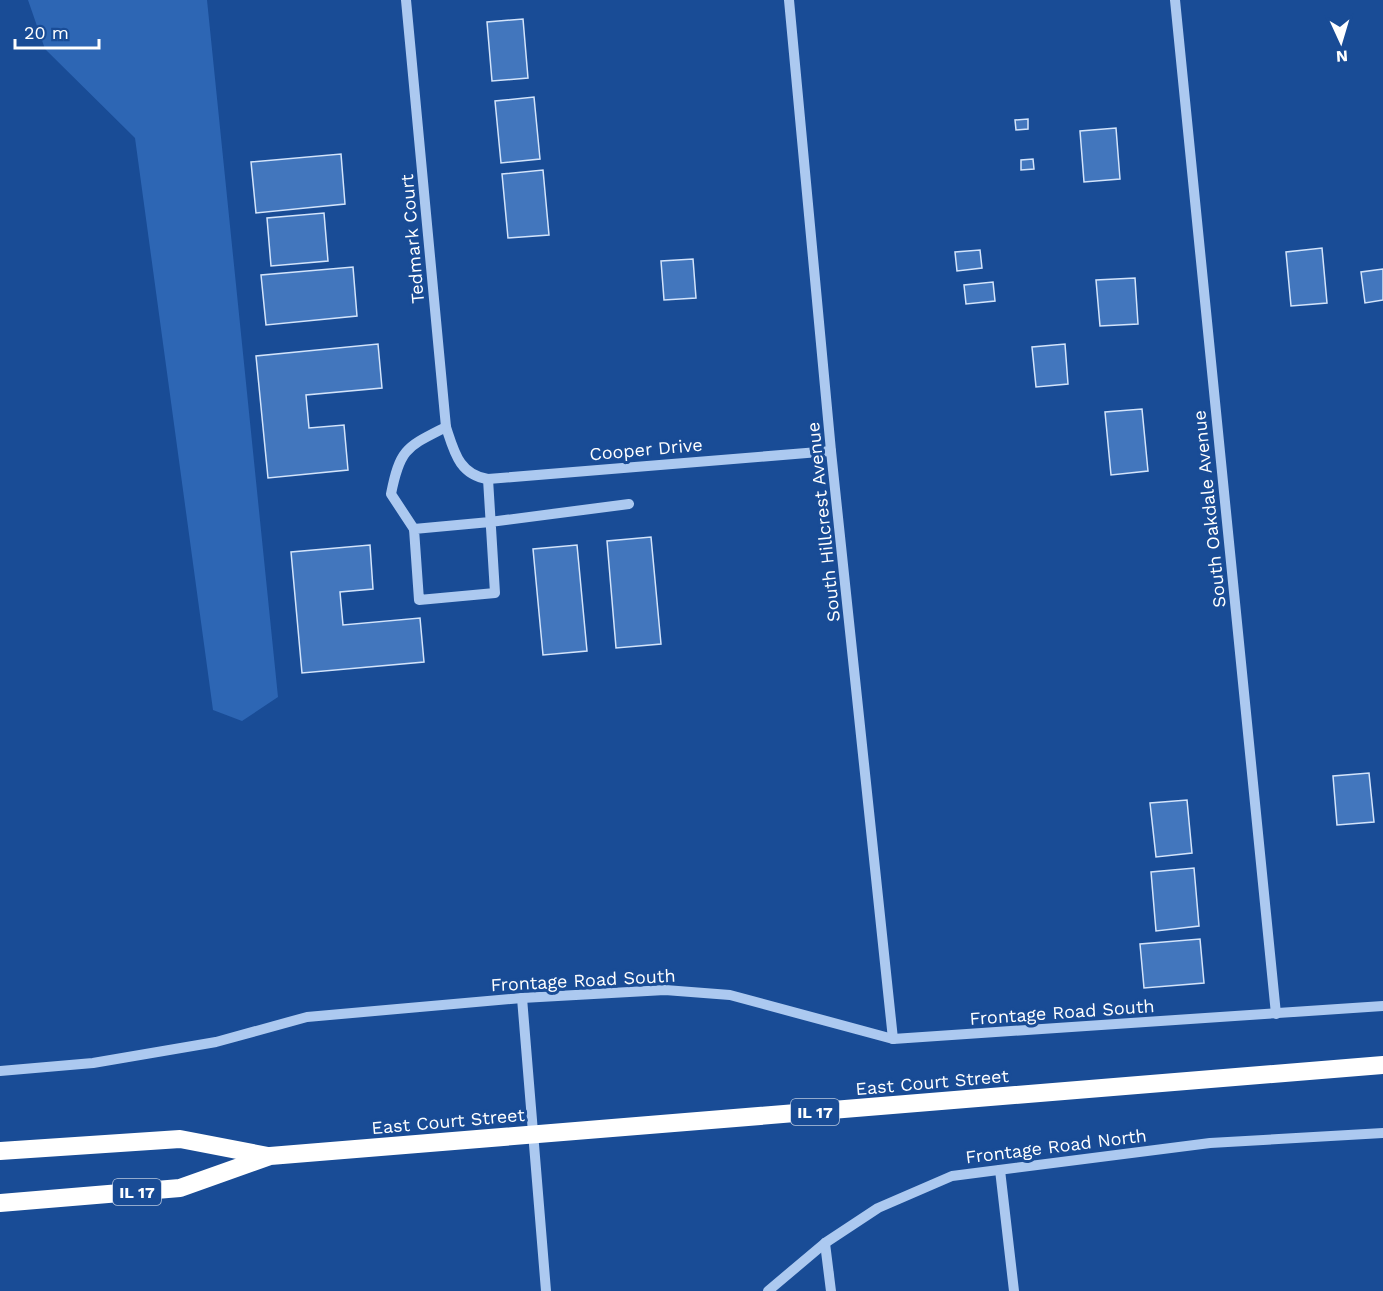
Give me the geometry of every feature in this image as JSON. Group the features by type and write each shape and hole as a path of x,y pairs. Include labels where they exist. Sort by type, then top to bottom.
{"highway":[{"name":"East Court Street","path":"270,1156 1383,1065"},
{"name":"IL 17","path":"0,1151 180,1139 270,1156"},
{"name":"IL 17","path":"0,1203 180,1188 270,1156"}],"street":[{"name":"Tedmark Court","path":"406,0 446,427 457,462 466,470"},
{"name":"South Hillcrest Avenue","path":"789,0 831,451 893,1039"},
{"name":"South Oakdale Avenue","path":"1175,0 1276,1014"},
{"path":"446,427 408,446 395,473 391,494 414,529 419,600 495,593 488,479"},
{"name":"Cooper Drive","path":"466,470 477,477 488,479 831,451"},
{"path":"414,529 490,522 629,504"},
{"name":"Frontage Road South","path":"0,1071 93,1063 216,1042 306,1017 522,998 665,990 730,995 893,1039 1383,1006"},
{"path":"522,998 546,1291"},
{"name":"Frontage Road North","path":"768,1291 825,1243 878,1208 952,1176 1209,1143 1383,1133"},
{"path":"1000,1170 1014,1291"},
{"path":"825,1243 831,1291"}],"shaded area":[{"path":"28,0 207,0 278,697 242,721 213,710 135,138 45,49"}],"building":[{"path":"523,19 528,78 492,81 487,22"},
{"path":"534,97 540,159 501,163 495,101"},
{"path":"1028,119 1028,129 1016,130 1015,120"},
{"path":"1116,128 1120,179 1084,182 1080,131"},
{"path":"341,154 345,204 256,213 251,162"},
{"path":"1033,159 1034,169 1021,170 1021,160"},
{"path":"543,170 549,235 508,238 502,174"},
{"path":"324,213 328,261 271,266 267,218"},
{"path":"1322,248 1327,303 1291,306 1286,252"},
{"path":"980,250 982,268 957,271 955,252"},
{"path":"693,259 696,298 664,300 661,261"},
{"path":"353,267 357,316 266,325 261,275"},
{"path":"1383,269 1383,300 1365,303 1361,272"},
{"path":"1135,278 1138,324 1100,326 1096,280"},
{"path":"993,282 995,301 966,304 964,285"},
{"path":"378,344 382,388 306,395 309,428 344,425 348,470 268,478 256,356"},
{"path":"1065,344 1068,384 1036,387 1032,347"},
{"path":"1142,409 1148,471 1111,475 1105,412"},
{"path":"651,537 661,644 616,648 607,541"},
{"path":"370,545 373,589 340,592 343,625 420,618 424,662 302,673 291,552"},
{"path":"577,545 587,651 543,655 533,549"},
{"path":"1369,773 1374,822 1337,825 1333,776"},
{"path":"1187,800 1192,853 1156,857 1150,803"},
{"path":"1194,868 1199,926 1156,931 1151,872"},
{"path":"1200,939 1204,983 1144,988 1140,944"}]}
